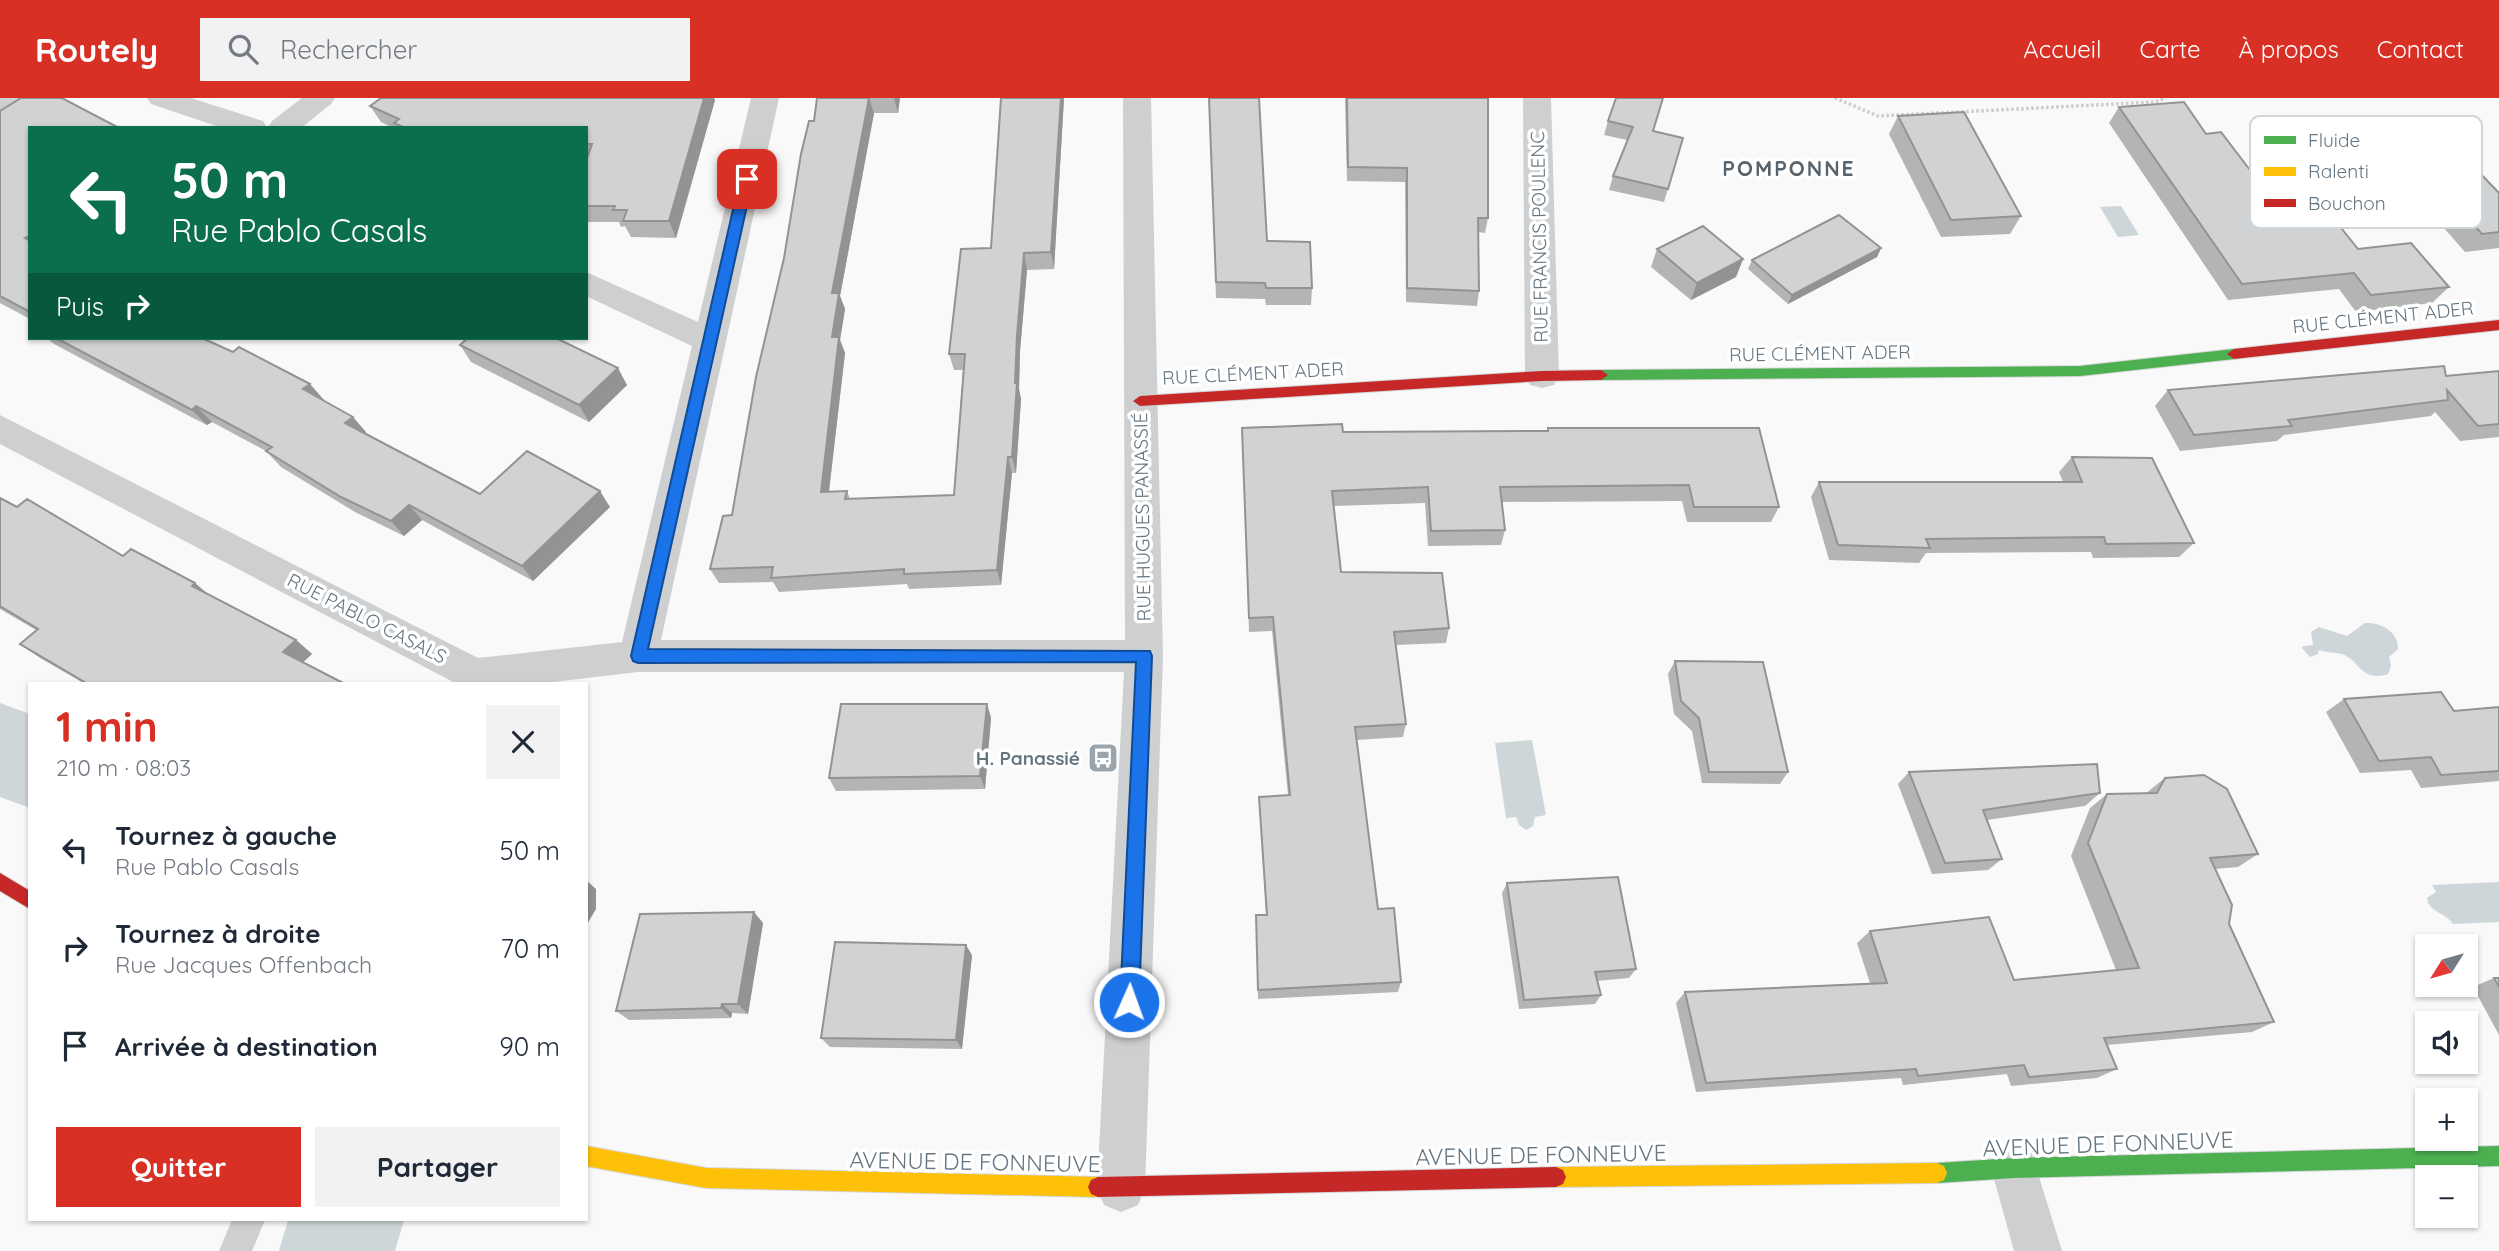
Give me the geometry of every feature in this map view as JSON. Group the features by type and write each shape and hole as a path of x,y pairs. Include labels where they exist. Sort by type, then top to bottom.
{"street":[{"path":"0,104 12,98"},
{"path":"161,98 247,126"},
{"path":"285,126 321,98"},
{"path":"638,656 765,98"},
{"name":"RUE HUGUES PANASSIÉ","path":"1121,1188 1144,656 1137,98"},
{"name":"RUE FRANCIS POULENC","path":"1537,98 1542,376"},
{"path":"588,284 710,341"},
{"name":"RUE CLÉMENT ADER","path":"1140,401 1542,376 2080,371 2499,325"},
{"name":"RUE PABLO CASALS","path":"0,428 475,675 638,656 1144,656"},
{"path":"0,881 28,900"},
{"name":"AVENUE DE FONNEUVE","path":"588,1156 706,1178 1121,1188 1509,1177 1931,1173 2014,1168 2499,1156"},
{"path":"2014,1168 2038,1251"}],"lane":[{"path":"235,1251 249,1221"}],"path":[{"path":"1835,98 1878,116 2155,102 2166,98"}],"shaded area":[{"path":"2121,206 2139,235 2118,237 2100,207"},
{"path":"2365,623 2383,626 2396,638 2398,649 2389,657 2391,666 2388,674 2372,676 2342,654 2319,650 2318,654 2310,657 2302,648 2313,645 2311,632 2319,627 2347,636"},
{"path":"1532,740 1546,815 1535,817 1533,826 1526,830 1519,825 1516,817 1506,818 1495,743"},
{"path":"2499,882 2499,922 2453,924 2428,903 2427,898 2436,892 2432,885"}],"building":[{"path":"21,98 62,98 115,126 28,126 28,237 25,238 28,240 28,311 0,296 0,111"},
{"path":"381,98 704,98 669,221 623,221 627,210 613,210 615,206 588,206 588,155 592,144 588,144 588,126 401,126 394,123 399,119 370,106"},
{"path":"817,98 869,98 832,293 839,293 832,337 839,337 821,492 847,491 845,499 954,495 965,354 949,354 961,249 991,248 1001,98 1061,98 1051,252 1024,253 1017,335 1012,457 1008,457 997,570 904,574 904,569 771,578 773,567 710,569 723,516 732,515 756,377 784,258 801,154 809,121 814,121"},
{"path":"1209,98 1259,98 1267,241 1310,242 1312,288 1266,288 1265,283 1216,282"},
{"path":"1347,98 1488,98 1488,218 1478,218 1479,291 1407,288 1407,168 1348,167"},
{"path":"1616,98 1663,98 1653,131 1683,138 1668,189 1613,176 1633,127 1608,121"},
{"path":"2184,102 2206,134 2221,132 2250,170 2250,228 2341,228 2358,249 2411,243 2449,287 2371,295 2354,273 2242,284 2119,107"},
{"path":"1964,112 2021,216 1951,220 1898,116"},
{"path":"2482,175 2499,193 2499,232 2482,234 2477,228 2482,228"},
{"path":"1839,215 1881,248 1792,295 1752,260"},
{"path":"1703,226 1743,259 1697,283 1657,249"},
{"path":"60,340 206,340 233,352 239,347 310,384 303,389 353,417 345,423 480,494 527,451 600,491 522,566 409,505 391,521 341,497 266,451 272,447 196,406 192,410"},
{"path":"466,340 560,340 618,368 579,405 460,345"},
{"path":"2444,366 2446,376 2499,371 2499,424 2478,426 2447,390 2448,400 2288,420 2292,426 2194,435 2168,390"},
{"path":"1342,424 1343,432 1759,428 1779,507 1694,507 1689,485 1500,487 1505,530 1431,531 1428,487 1332,491 1341,572 1442,573 1449,628 1394,632 1406,724 1355,727 1378,909 1394,908 1401,982 1258,990 1256,915 1267,915 1259,797 1290,795 1273,617 1249,618 1242,428"},
{"path":"2072,457 2152,458 2194,543 2106,544 2104,537 1926,539 1930,548 1838,545 1819,482 2082,482"},
{"path":"0,498 17,507 27,499 123,556 131,549 195,583 192,586 296,640 283,652 341,682 85,682 20,644 38,629 0,606"},
{"path":"1675,661 1763,662 1788,772 1709,772 1699,718 1681,701"},
{"path":"2441,692 2454,711 2499,707 2499,771 2441,775 2431,757 2379,761 2344,699"},
{"path":"841,704 987,704 980,776 829,778"},
{"path":"2097,764 2100,793 1983,810 2002,859 1945,863 1909,772"},
{"path":"2204,775 2227,789 2258,854 2210,858 2232,905 2229,924 2274,1022 2104,1038 2117,1069 2029,1077 2024,1065 1918,1076 1916,1069 1706,1083 1685,992 1887,983 1870,931 1989,917 2014,980 2139,968 2088,843 2107,794 2157,793 2165,778"},
{"path":"1618,877 1636,969 1595,972 1601,995 1524,1000 1507,883"},
{"path":"754,912 738,1004 722,1004 721,1008 616,1011 640,914"},
{"path":"835,942 966,945 956,1040 821,1038"}],"waterway":[{"path":"0,745 28,764"},
{"path":"337,1251 346,1221"}],"traffic: fast":[{"path":"1601,375 2080,371 2234,354"},
{"path":"1937,1173 2014,1168 2499,1156"}],"traffic: slow":[{"path":"588,1156 706,1178 1098,1187"},
{"path":"1556,1177 1937,1173"}],"traffic: jam":[{"path":"2234,354 2499,325"},
{"path":"1140,401 1542,376 1601,375"},
{"path":"0,881 28,900"},
{"path":"1098,1187 1556,1177"}],"place":[{"name":"H. Panassié","path":"1103,758"}],"district":[{"name":"POMPONNE","path":"1789,169"}],"route":[{"path":"747,179 638,656 1144,656 1129,1002"}]}
